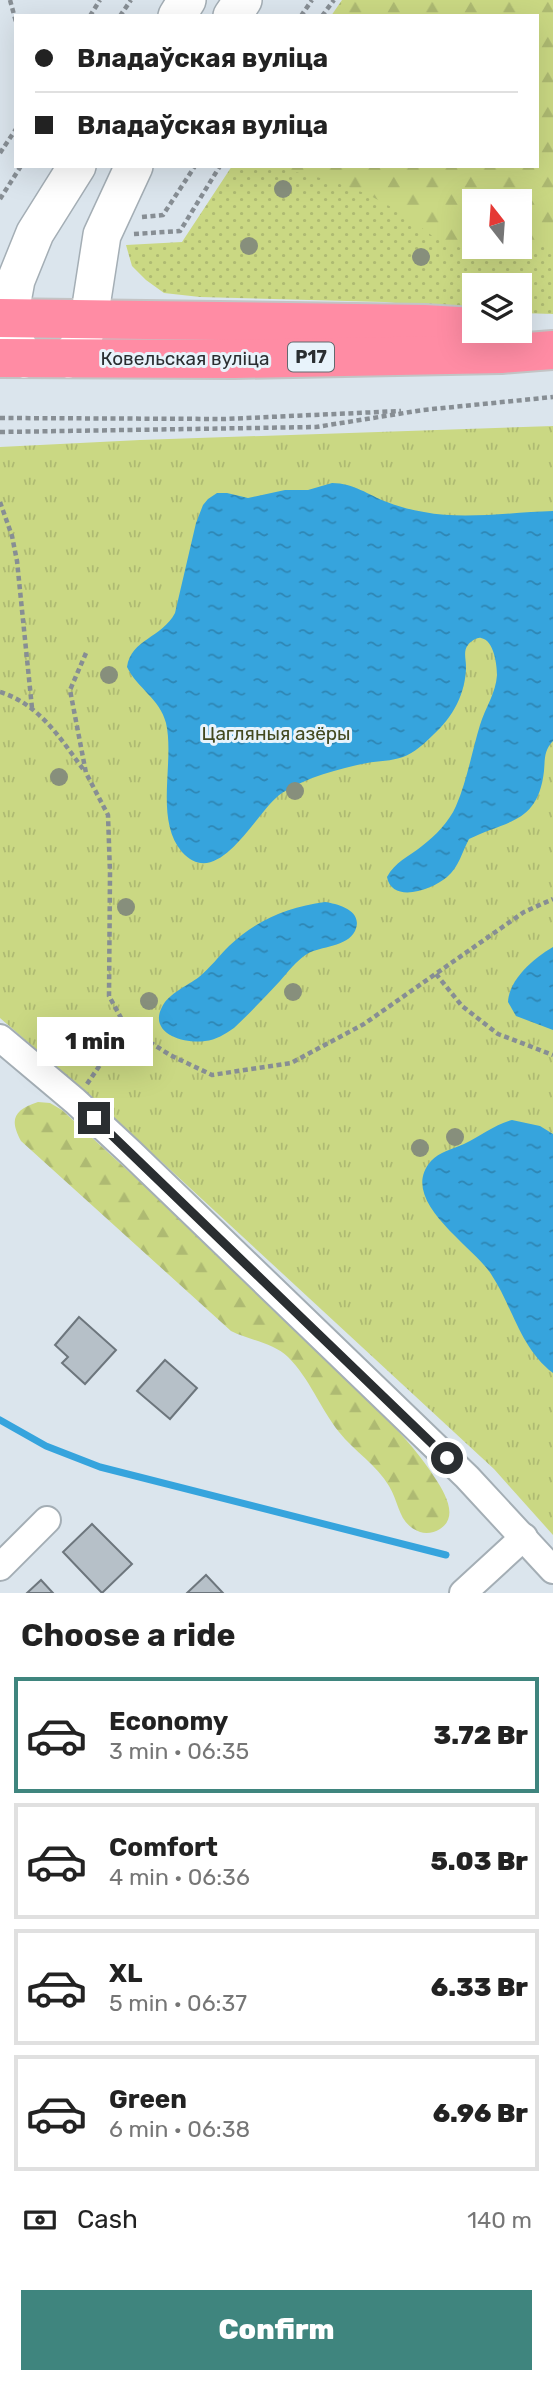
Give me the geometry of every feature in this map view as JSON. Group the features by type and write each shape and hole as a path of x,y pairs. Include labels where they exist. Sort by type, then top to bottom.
{"highway":[{"name":"Р17","path":"4,318 462,326"},
{"path":"532,331 553,332"},
{"name":"Ковельская вуліца","path":"69,359 501,354 553,350"},
{"name":"Р17","path":"13,358 69,359"}],"main road":[{"path":"13,358 14,340 4,318 16,280 35,233 76,168"},
{"path":"69,359 82,342 89,319 102,235 133,168"}],"street":[{"path":"4,1049 75,1101 467,1477 553,1570"},
{"path":"0,1567 47,1520"},
{"path":"463,1593 524,1537"}],"path":[{"path":"0,153 14,132"},
{"path":"0,199 20,168"},
{"path":"133,234 180,231 219,168"},
{"path":"0,418 225,419 423,410 553,397"},
{"path":"0,432 316,427 423,410"},
{"path":"0,502 9,524 17,561 32,708"},
{"path":"86,653 70,690 86,772"},
{"path":"0,692 11,695 32,708 49,723 86,772 108,814 109,996 126,1027 170,1055 212,1075 291,1063 364,1024 524,912 553,899"},
{"path":"436,974 462,1006 498,1034 553,1055"},
{"path":"75,1101 126,1027"}],"green space":[{"path":"342,0 553,0 553,314 532,313 532,273 462,273 462,309 384,302 200,297 164,293 132,266 126,245 182,242 231,168 539,168 539,14 332,14"},
{"path":"352,0 553,0 553,243 532,247 532,189 462,189 462,248 435,238 404,214 367,194 329,180 278,168 539,168 539,14 342,14"},
{"name":"Цагляныя азёры","path":"553,426 553,1535 494,1469 98,1103 0,1018 0,447"},
{"path":"38,1102 50,1103 62,1110 266,1299 387,1419 425,1463 443,1491 449,1512 446,1524 427,1533 407,1524 384,1478 339,1432 303,1375 288,1357 269,1345 231,1331 21,1141 15,1127 16,1116 24,1108"}],"water":[{"path":"332,483 354,487 401,507 439,514 553,511 553,741 545,755 541,788 528,811 508,823 469,839 451,873 423,890 396,890 387,877 398,864 437,833 456,806 496,682 494,654 489,643 481,638 470,642 466,647 464,686 457,704 440,728 419,748 403,757 334,771 292,787 272,802 223,856 210,862 196,862 182,852 174,839 167,807 166,723 159,707 127,667 134,650 163,628 175,613 196,523 208,499 217,493 248,498 285,490 308,490"},
{"path":"325,902 349,910 356,918 355,931 346,940 303,957 234,1028 220,1036 197,1042 179,1039 164,1030 159,1016 165,1002 203,973 239,937 273,916 298,907"},
{"path":"553,947 553,1030 516,1016 508,1002 509,993 518,977 538,957"},
{"path":"512,1120 540,1126 553,1134 553,1373 532,1352 491,1274 441,1221 423,1191 423,1176 434,1158"}],"building":[{"path":"79,1317 116,1350 85,1384 62,1363 68,1357 55,1345"},
{"path":"165,1360 197,1388 170,1419 137,1391"},
{"path":"92,1524 132,1564 102,1593 63,1552"},
{"path":"206,1575 223,1593 187,1593"},
{"path":"41,1580 53,1593 27,1593"}],"waterway":[{"path":"0,1420 46,1446 100,1467 446,1555"}],"route":[{"path":"94,1118 447,1458"}]}
